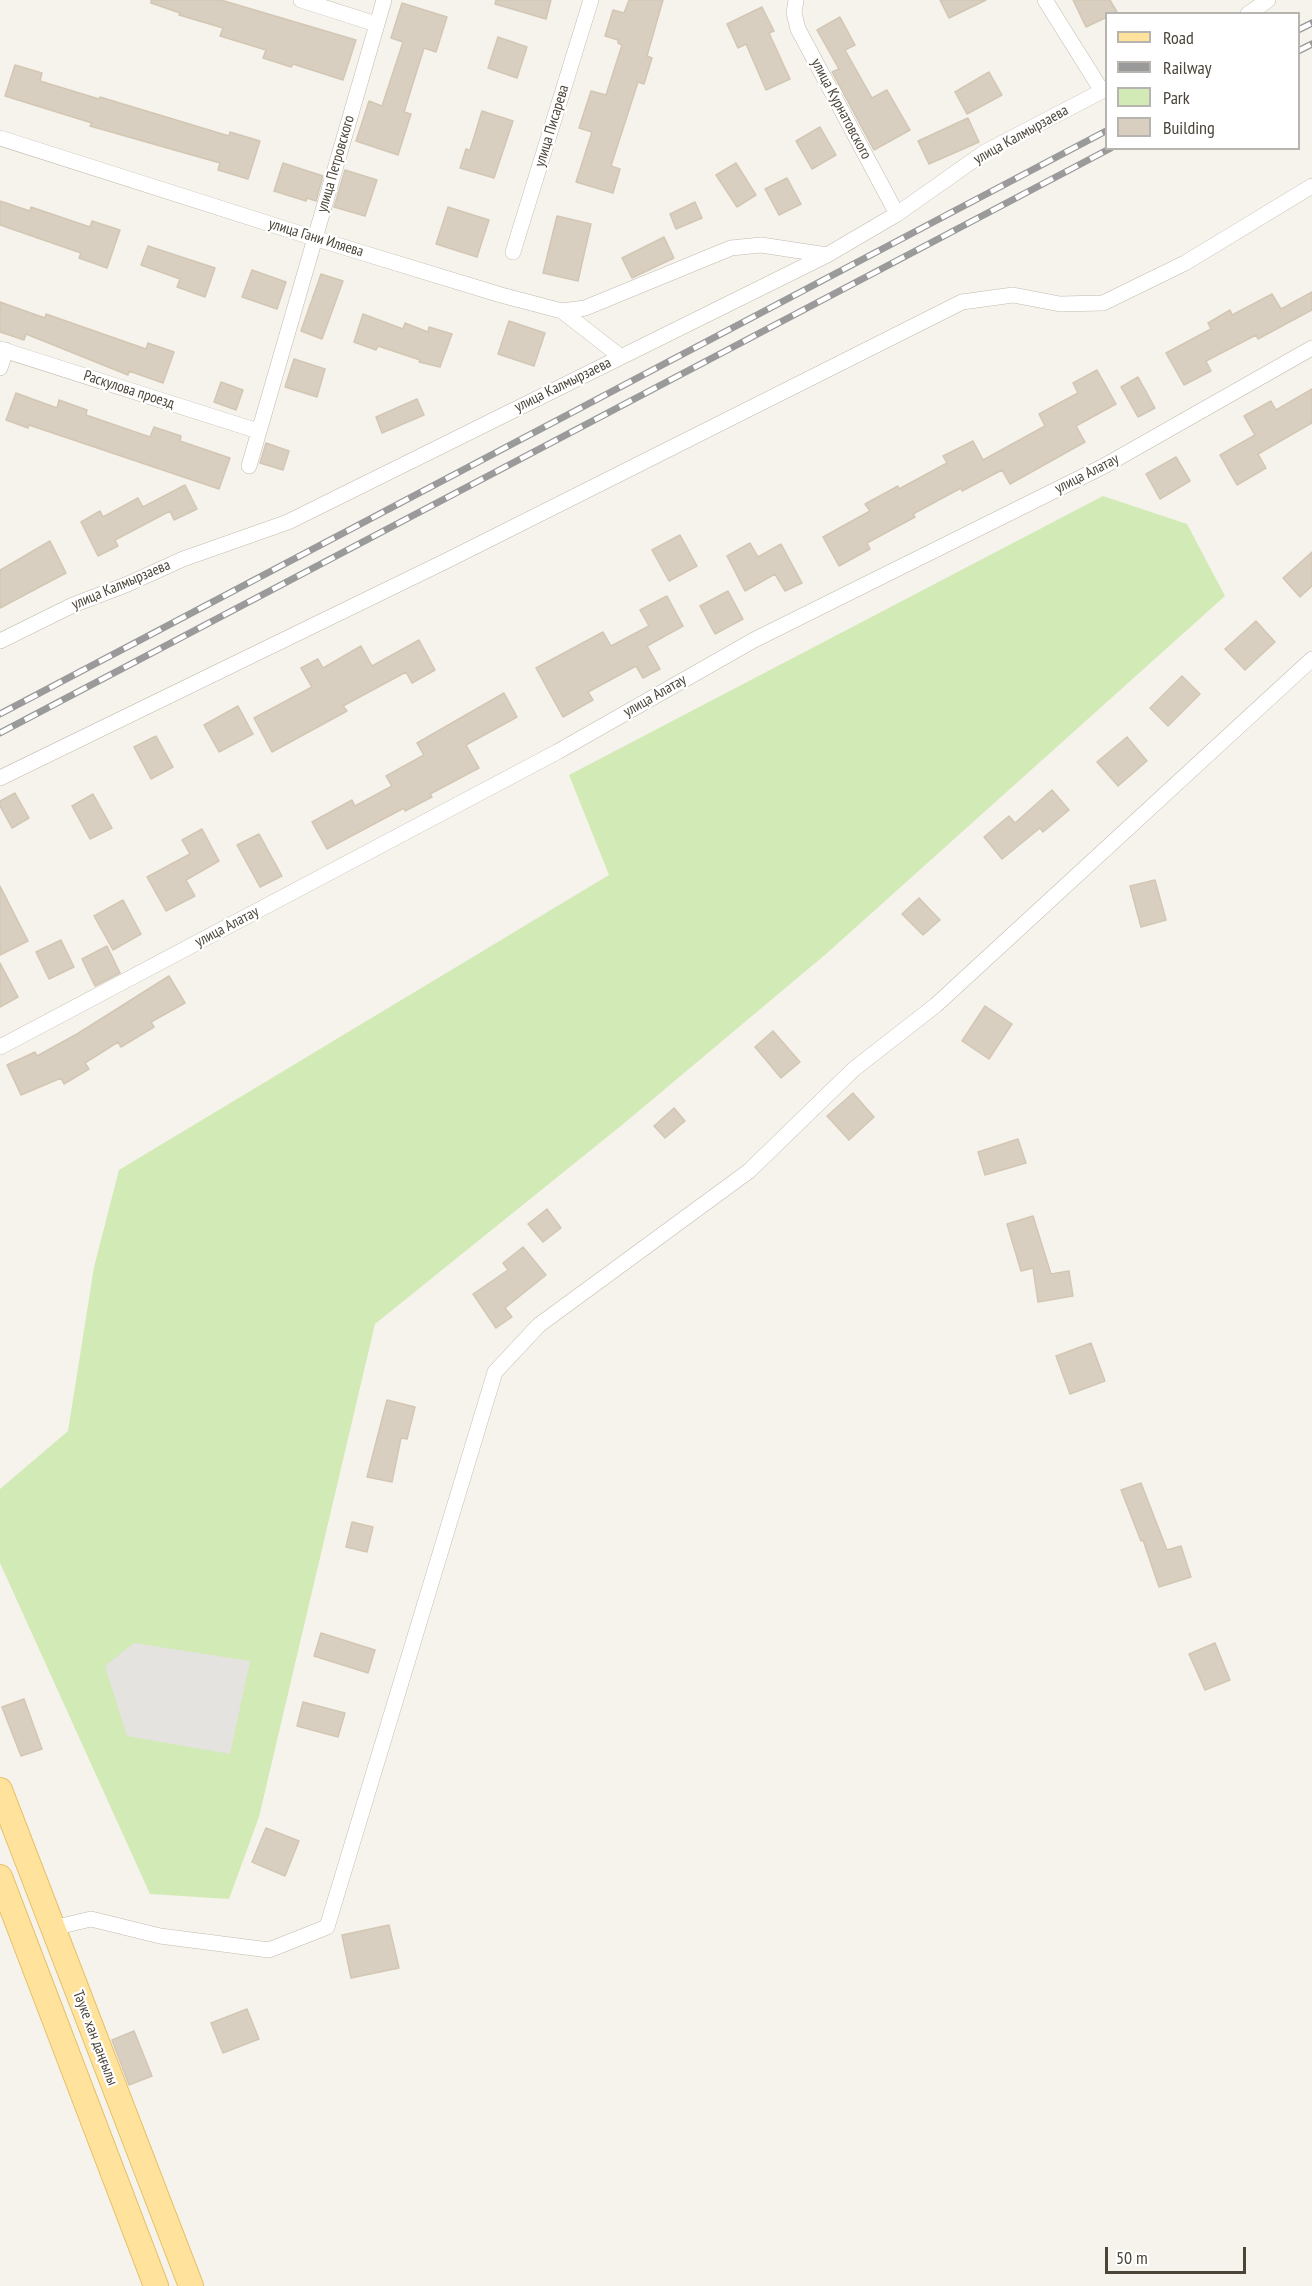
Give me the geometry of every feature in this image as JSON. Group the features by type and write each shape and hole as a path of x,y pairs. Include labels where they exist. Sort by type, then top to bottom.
{"main road":[{"name":"Тәуке хан даңғылы","path":"0,1790 191,2286"},
{"name":"Тәуке хан даңғылы","path":"0,1877 156,2286"},
{"path":"41,1984 70,1973"}],"street":[{"path":"301,0 376,24"},
{"name":"улица Петровского","path":"249,466 384,0"},
{"name":"улица Писарева","path":"513,252 591,0"},
{"name":"улица Курнатовского","path":"796,0 794,13 798,28 897,214"},
{"path":"1045,0 1104,90"},
{"path":"1251,12 1268,0"},
{"name":"улица Калмырзаева","path":"0,641 73,605 183,560 288,522 827,255 897,214 985,152 1104,90"},
{"name":"улица Гани Иляева","path":"0,138 314,238 501,295 562,311 621,357"},
{"path":"0,778 448,560 962,302 1013,295 1060,304 1103,303 1185,263 1312,186"},
{"path":"562,311 585,308 731,249 761,245 827,255"},
{"name":"улица Алатау","path":"0,1047 546,758 754,640 1104,466 1312,348"},
{"path":"0,368 3,350"},
{"name":"Раскулова проезд","path":"3,350 258,431"},
{"path":"53,1928 91,1919 160,1936 269,1950 327,1928 495,1372 539,1325 749,1172 854,1068 936,1005 1312,659"}],"green space":[{"path":"1103,496 1187,524 1225,596 826,954 622,1125 375,1324 259,1817 229,1899 150,1894 0,1563 0,1489 68,1431 94,1267 119,1170 609,875 569,775"}],"shaded area":[{"path":"134,1643 250,1661 230,1754 127,1736 105,1666"}],"building":[{"path":"151,0 221,0 356,40 343,80 293,64 291,67 263,58 266,50 220,36 223,28 179,15 180,13 151,3"},
{"path":"496,0 551,0 546,19 495,4"},
{"path":"629,0 663,0 647,56 652,58 644,84 638,82 611,166 620,169 613,193 576,182 592,132 579,128 591,91 606,95 622,45 618,43 618,40 605,36 613,10 624,13"},
{"path":"940,0 986,0 949,18"},
{"path":"1073,0 1110,0 1117,12 1105,12 1105,18 1086,27"},
{"path":"402,3 447,17 436,52 424,48 404,112 411,114 398,155 356,141 369,101 382,106 403,42 391,38"},
{"path":"762,7 774,31 769,33 790,79 766,90 746,44 738,48 727,24"},
{"path":"840,17 855,45 845,50 872,98 887,90 910,130 874,150 832,72 839,69 817,30"},
{"path":"498,37 527,47 517,78 488,68"},
{"path":"15,65 42,73 40,81 229,136 230,132 260,141 248,179 218,170 220,163 90,126 92,123 5,96"},
{"path":"989,72 1002,95 967,114 955,92"},
{"path":"482,111 513,121 494,178 460,168 466,149 470,150"},
{"path":"968,118 979,142 929,164 918,141"},
{"path":"820,127 836,155 812,169 796,141"},
{"path":"283,163 323,176 316,201 307,198 306,201 274,191"},
{"path":"736,163 756,195 737,207 716,175"},
{"path":"345,170 377,180 365,216 334,207"},
{"path":"787,178 801,204 779,215 765,189"},
{"path":"0,201 30,211 31,207 90,227 92,221 120,230 107,268 79,258 81,253 0,225"},
{"path":"695,202 702,218 676,229 670,214"},
{"path":"448,207 489,220 477,257 436,244"},
{"path":"557,216 591,224 578,281 543,273"},
{"path":"664,237 674,258 632,278 622,258"},
{"path":"148,246 215,268 205,297 177,287 180,279 141,265"},
{"path":"252,270 286,282 277,309 242,297"},
{"path":"321,274 343,281 322,339 301,331"},
{"path":"1312,292 1312,310 1258,339 1256,335 1206,361 1211,371 1184,385 1166,353 1211,329 1208,323 1230,310 1232,315 1272,294 1281,309"},
{"path":"0,302 45,318 46,314 146,349 148,343 174,352 163,383 129,371 128,375 26,334 24,340 0,332"},
{"path":"363,314 403,329 405,323 428,332 429,327 452,334 440,367 419,362 420,360 378,346 376,350 354,342"},
{"path":"509,321 545,333 534,366 498,354"},
{"path":"294,359 325,369 317,397 285,387"},
{"path":"1097,370 1116,404 1076,426 1085,442 1010,484 1002,470 962,491 961,488 867,543 870,549 839,566 823,537 870,511 865,504 947,463 943,456 973,441 983,460 1045,426 1039,414 1078,393 1073,383"},
{"path":"1138,377 1155,408 1138,417 1121,387"},
{"path":"221,382 243,390 236,410 214,402"},
{"path":"1312,389 1312,423 1258,454 1266,468 1237,485 1220,455 1255,435 1244,416 1271,401 1276,410"},
{"path":"16,393 57,408 59,400 87,410 86,415 150,437 154,427 181,436 180,441 230,458 219,489 29,425 28,428 6,420"},
{"path":"417,399 424,415 382,433 376,417"},
{"path":"266,443 289,451 283,470 260,463"},
{"path":"1176,457 1190,481 1160,499 1146,474"},
{"path":"185,485 197,509 174,520 170,511 115,540 118,546 98,556 81,522 100,511 103,517 138,498 143,507"},
{"path":"680,535 697,566 669,581 652,550"},
{"path":"50,541 66,573 0,608 0,570"},
{"path":"750,543 758,557 781,544 802,583 785,591 775,574 745,591 727,556"},
{"path":"1312,552 1312,586 1300,597 1283,578"},
{"path":"728,591 743,619 715,634 700,606"},
{"path":"667,596 683,626 647,646 660,669 643,678 636,666 588,692 593,700 563,717 536,668 603,632 611,646 649,626 640,610"},
{"path":"1256,621 1275,642 1245,670 1225,649"},
{"path":"419,640 435,670 412,683 406,672 343,706 347,711 272,752 254,718 312,687 301,668 318,659 323,668 361,646 372,666"},
{"path":"1182,676 1200,694 1168,726 1150,708"},
{"path":"504,693 517,717 466,745 479,768 430,794 432,797 405,811 404,808 327,849 312,822 352,800 355,806 392,786 386,776 424,755 417,743"},
{"path":"238,706 253,734 219,752 204,725"},
{"path":"156,736 173,767 151,779 134,747"},
{"path":"1127,737 1147,761 1118,786 1097,762"},
{"path":"1052,790 1069,810 1043,832 1040,828 1002,859 984,837 1009,816 1015,823"},
{"path":"15,793 29,818 12,828 0,806 0,801"},
{"path":"93,794 112,828 90,839 72,806"},
{"path":"202,829 219,861 186,880 195,896 166,911 147,877 190,854 182,840"},
{"path":"259,834 282,876 260,887 237,845"},
{"path":"1155,880 1166,920 1141,927 1130,886"},
{"path":"0,886 28,941 0,955"},
{"path":"919,898 940,920 923,935 902,914"},
{"path":"123,900 141,934 113,950 94,916"},
{"path":"61,940 74,967 49,979 36,952"},
{"path":"107,946 120,973 95,986 82,959"},
{"path":"0,963 18,997 0,1007"},
{"path":"169,976 185,1003 151,1022 154,1027 121,1047 118,1042 85,1063 89,1069 64,1084 61,1078 21,1095 7,1065 35,1052 37,1056 77,1034"},
{"path":"985,1006 1012,1024 989,1059 962,1041"},
{"path":"773,1031 800,1062 781,1078 755,1047"},
{"path":"853,1093 874,1117 849,1140 827,1116"},
{"path":"674,1108 685,1121 665,1138 654,1126"},
{"path":"1018,1139 1026,1163 985,1175 978,1152"},
{"path":"547,1209 561,1228 543,1242 528,1224"},
{"path":"1033,1216 1051,1274 1069,1271 1073,1296 1038,1302 1033,1268 1021,1271 1007,1224"},
{"path":"523,1247 546,1275 505,1308 512,1317 496,1328 473,1294 508,1270 503,1263"},
{"path":"1091,1343 1105,1381 1070,1394 1056,1356"},
{"path":"387,1400 415,1407 407,1439 401,1438 392,1482 367,1477"},
{"path":"1141,1483 1167,1550 1181,1546 1191,1577 1159,1587 1143,1540 1141,1541 1121,1490"},
{"path":"352,1522 373,1527 367,1552 346,1547"},
{"path":"321,1633 375,1650 368,1673 314,1656"},
{"path":"1215,1643 1230,1680 1205,1690 1189,1654"},
{"path":"24,1699 42,1749 21,1756 2,1707"},
{"path":"303,1702 345,1713 338,1737 297,1726"},
{"path":"266,1828 299,1841 285,1876 252,1862"},
{"path":"389,1925 399,1968 351,1978 342,1935"},
{"path":"247,2009 259,2039 223,2053 211,2023"},
{"path":"134,2031 152,2076 129,2085 112,2040"}],"railway":[{"path":"1300,29 1312,23"},
{"path":"1300,50 1312,44"},
{"path":"0,714 1105,132"},
{"path":"0,733 1107,150"}]}
